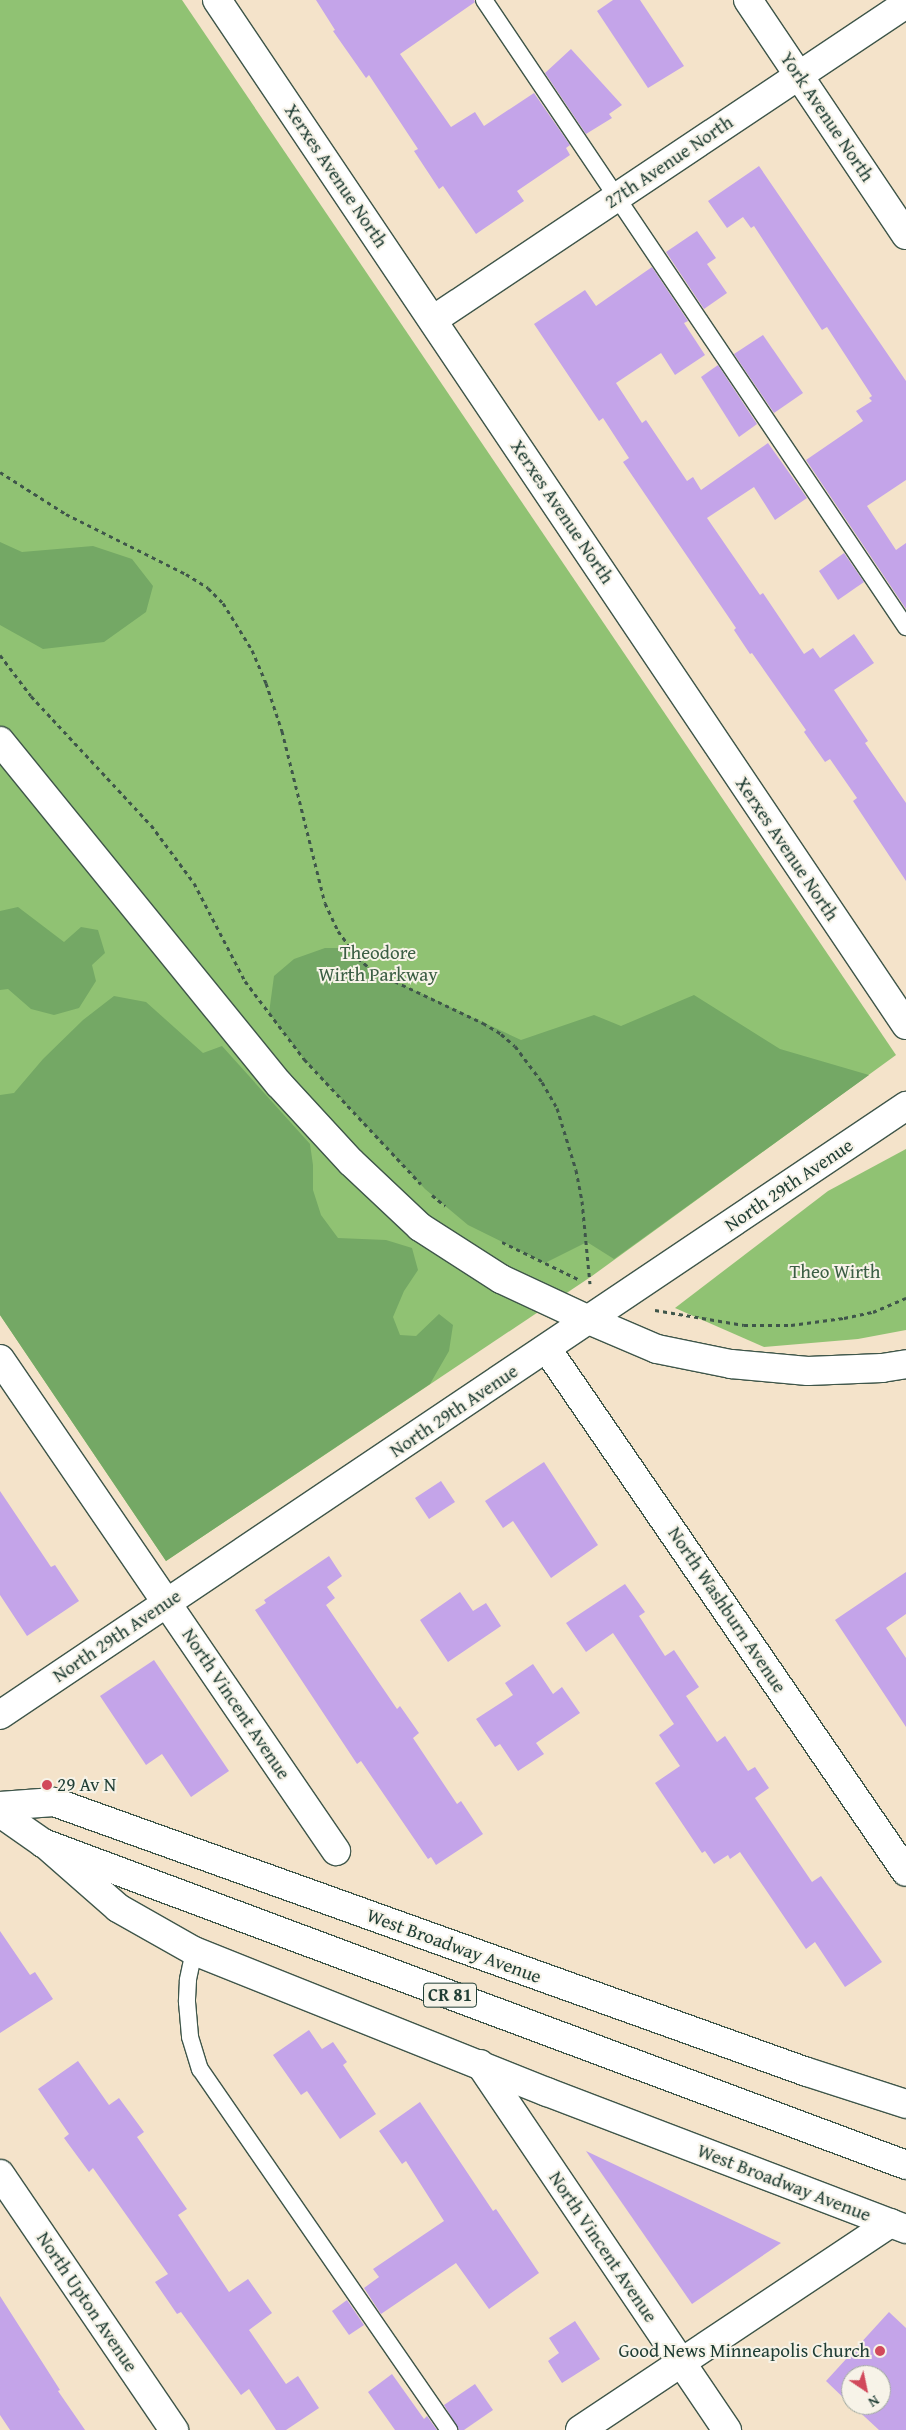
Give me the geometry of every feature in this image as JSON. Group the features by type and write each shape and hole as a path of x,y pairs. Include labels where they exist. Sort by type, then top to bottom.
{"street":[{"name":"Xerxes Avenue North","path":"217,0 906,1025"},
{"name":"York Avenue North","path":"748,0 906,235"},
{"name":"27th Avenue North","path":"433,320 906,4"},
{"path":"0,741 279,1084 350,1162 420,1227 501,1279 588,1320 657,1349 731,1364 808,1371 882,1368 906,1364"},
{"name":"North 29th Avenue","path":"0,1715 906,1106"},
{"name":"North Washburn Avenue","path":"547,1349 906,1872"},
{"name":"North Vincent Avenue","path":"0,1359 336,1851"},
{"name":"West Broadway Avenue","path":"0,1806 54,1802 798,2069 906,2104"},
{"name":"West Broadway Avenue","path":"0,1813 43,1843 118,1908 194,1951 547,2092 898,2226"},
{"name":"West Broadway Avenue","path":"43,1843 906,2165"},
{"name":"North Vincent Avenue","path":"480,2064 726,2430"},
{"name":"North Upton Avenue","path":"0,2174 174,2430"},
{"path":"580,2430 681,2362 898,2226"}],"lane":[{"path":"484,0 906,627"},
{"path":"194,1951 188,1980 187,2002 190,2036 200,2069 449,2430"}],"path":[{"path":"0,472 66,514 186,574 208,588 236,621 252,650 279,723 325,903 338,931 358,958 373,970 484,1022 515,1046 542,1082 557,1108 576,1170 583,1208 590,1286 494,1238"},
{"path":"0,654 30,696 162,840 194,883 245,981 304,1059 425,1189 447,1207"},
{"path":"664,1312 744,1325 791,1325 873,1312 906,1298"}],"green space":[{"name":"Theodore Wirth Parkway","path":"0,0 182,0 896,1055 592,1276 166,1561 0,1315"},
{"path":"0,542 22,552 93,546 132,559 153,586 146,612 104,642 43,649 0,625"},
{"path":"18,907 64,942 81,927 98,930 105,953 92,965 96,981 79,1008 54,1015 31,1009 8,989 0,990 0,911"},
{"path":"325,948 349,948 373,971 521,1040 594,1015 621,1026 694,995 780,1049 869,1075 614,1259 587,1242 545,1263 468,1225 425,1189 304,1059 269,1013 274,976 294,959"},
{"path":"114,996 146,1002 203,1053 222,1046 310,1144 313,1165 313,1190 321,1215 338,1238 386,1240 412,1248 418,1270 404,1291 393,1317 400,1335 416,1336 439,1314 453,1325 449,1351 430,1384 166,1561 0,1315 0,1095 14,1093 43,1059 83,1020"},
{"name":"Theo Wirth","path":"906,1149 906,1330 858,1339 764,1347 675,1308 828,1191"}],"building":[{"path":"316,0 474,0 475,2 400,54 451,127 475,112 484,126 534,93 570,145 566,148 570,155 517,191 524,201 476,234 443,186 439,189 414,151 418,149 369,75 366,78 333,31 335,30"},
{"path":"613,0 640,0 684,66 648,88 597,11"},
{"path":"571,49 622,105 609,114 612,118 586,134 545,73"},
{"path":"759,166 906,381 906,480 867,506 896,550 906,543 906,609 806,460 863,421 856,411 872,401 869,398 872,396 827,327 822,330 754,226 751,228 743,217 727,228 708,201"},
{"path":"697,231 716,258 707,264 727,293 704,309 666,252"},
{"path":"652,267 688,321 684,323 705,355 675,375 661,353 616,383 642,423 646,420 687,481 693,477 701,490 768,443 807,498 775,520 754,487 707,518 760,595 763,593 804,654 813,648 820,658 854,634 874,663 834,690 868,741 865,743 906,803 906,881 853,801 857,798 830,759 825,762 804,732 806,730 752,653 750,654 734,630 736,628 623,462 629,458 603,418 599,421 534,324 585,290 596,306"},
{"path":"763,335 803,393 774,413 734,354"},
{"path":"718,365 757,424 739,437 701,377"},
{"path":"844,553 864,582 838,600 819,571"},
{"path":"544,1462 598,1545 551,1578 513,1521 503,1528 485,1501"},
{"path":"441,1481 455,1502 429,1519 415,1498"},
{"path":"0,1491 51,1567 55,1565 79,1601 27,1636 0,1595"},
{"path":"329,1556 342,1576 327,1587 335,1598 326,1605 397,1709 400,1706 419,1733 413,1738 457,1804 461,1801 483,1834 436,1865 431,1857 428,1859 361,1761 357,1764 255,1610 266,1603 264,1600"},
{"path":"906,1572 906,1614 886,1628 906,1658 906,1727 835,1620"},
{"path":"625,1584 645,1612 639,1616 665,1656 674,1650 699,1687 686,1696 717,1742 725,1736 748,1771 755,1767 769,1788 755,1798 812,1882 821,1876 882,1962 845,1987 815,1942 806,1949 740,1852 730,1859 728,1855 714,1864 705,1851 702,1853 655,1783 680,1766 659,1735 674,1724 613,1633 586,1652 566,1623"},
{"path":"460,1592 473,1611 486,1603 501,1626 448,1662 420,1620"},
{"path":"154,1660 229,1771 191,1797 162,1754 146,1765 100,1696"},
{"path":"533,1664 553,1694 562,1687 580,1713 536,1743 544,1754 518,1771 500,1744 495,1747 476,1719 513,1695 505,1683"},
{"path":"0,1931 30,1975 35,1972 53,1999 0,2033"},
{"path":"309,2030 322,2049 333,2042 347,2062 343,2065 376,2114 340,2139 307,2091 301,2095 273,2055"},
{"path":"78,2061 109,2105 119,2098 144,2132 137,2137 187,2209 178,2215 229,2292 248,2279 272,2313 249,2330 286,2384 298,2376 319,2408 286,2430 276,2430 249,2389 241,2395 181,2312 177,2314 155,2282 168,2274 93,2168 89,2172 64,2138 69,2134 38,2089"},
{"path":"420,2102 493,2211 496,2209 539,2273 489,2309 456,2263 381,2314 364,2288 379,2277 373,2269 444,2221 406,2161 402,2164 379,2131"},
{"path":"586,2151 781,2243 692,2304"},
{"path":"0,2296 60,2390 58,2391 85,2430 10,2430 0,2415"},
{"path":"347,2300 364,2325 349,2335 332,2311"},
{"name":"Good News Minneapolis Church","path":"889,2312 906,2328 906,2430 879,2430 863,2415 891,2415 891,2365 841,2365 841,2395 826,2381"},
{"path":"575,2321 600,2359 562,2383 548,2361 559,2353 549,2338"},
{"path":"392,2374 424,2419 427,2416 437,2430 395,2430 368,2392"},
{"path":"475,2384 493,2410 464,2430 459,2430 444,2405"}],"place":[{"name":"29 Av N","path":"47,1785"},
{"name":"Good News Minneapolis Church","path":"880,2351"}]}
